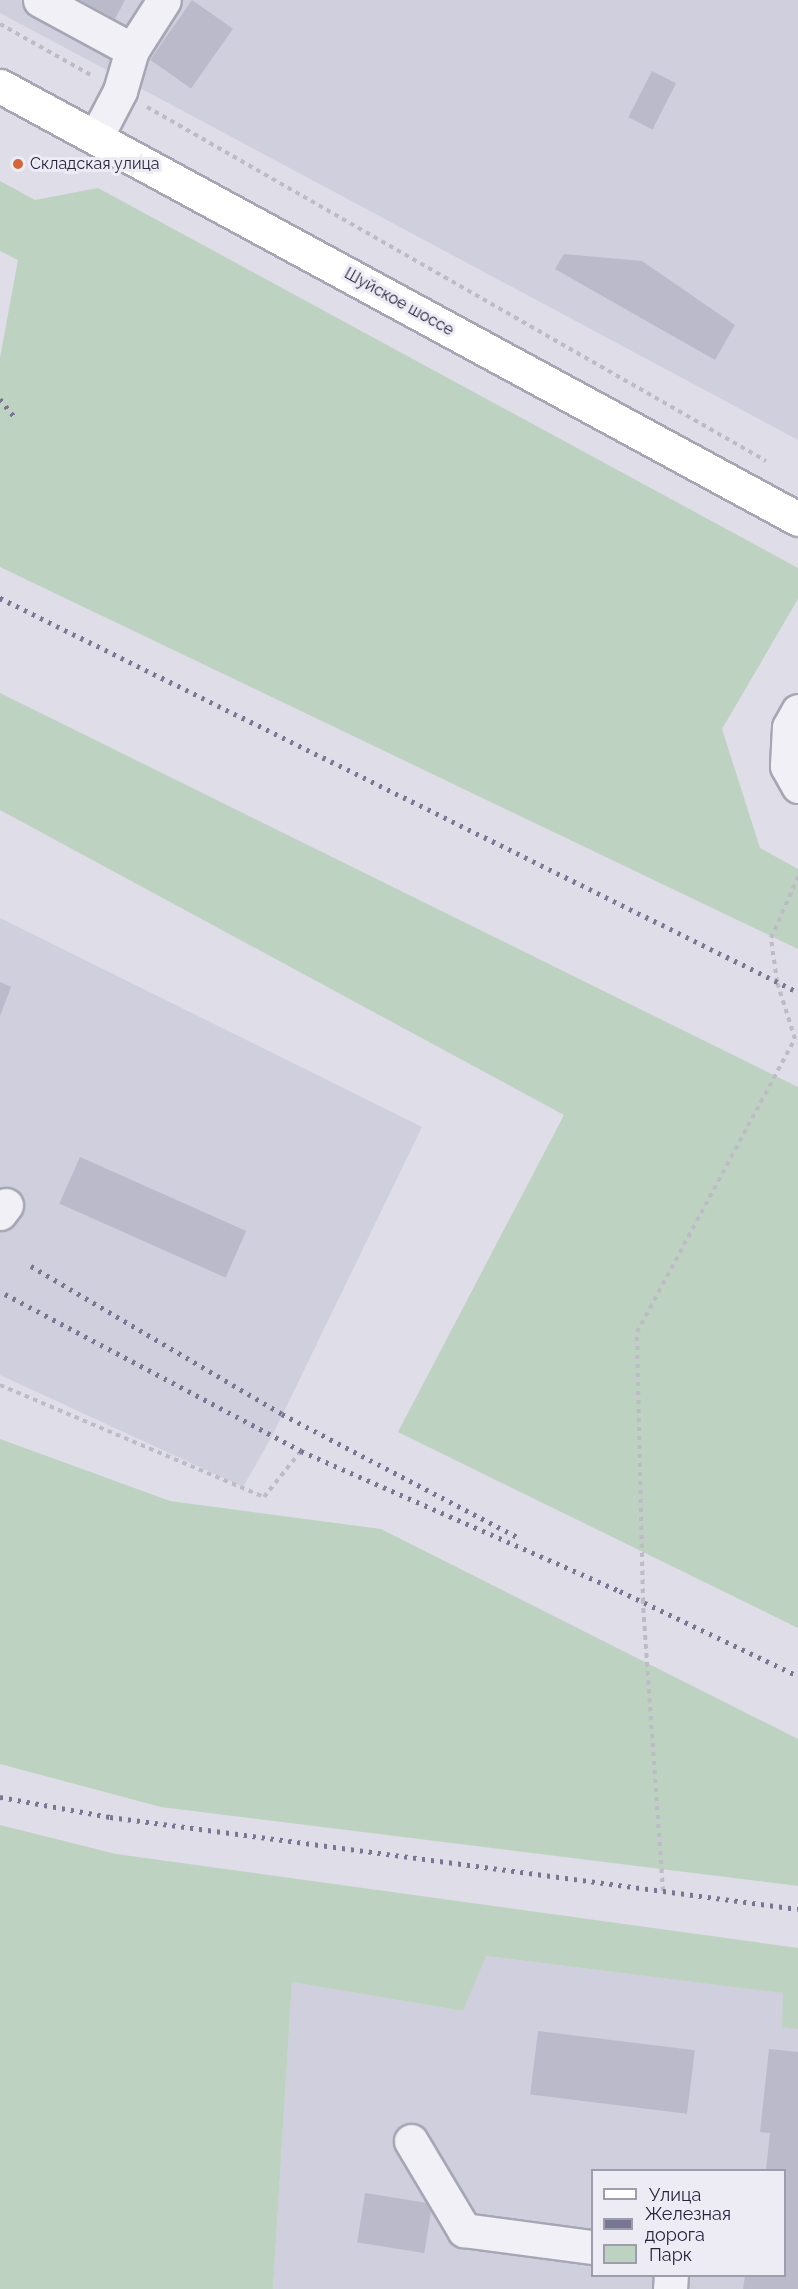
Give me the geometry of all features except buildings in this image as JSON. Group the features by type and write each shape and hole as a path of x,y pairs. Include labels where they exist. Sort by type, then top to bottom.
{"main road":[{"name":"Шуйское шоссе","path":"0,86 798,519"}],"lane":[{"path":"40,0 132,50"},
{"path":"96,137 120,91 132,50 164,0"},
{"path":"798,711 789,727 787,766 798,786"},
{"path":"411,2141 464,2229 591,2247"}],"path":[{"path":"0,24 777,467"},
{"path":"663,1892 643,1602 637,1332 795,1040 777,982 771,938 798,877"},
{"path":"0,1384 264,1497 301,1451"}],"shaded area":[{"path":"0,0 798,0 798,440 0,13"},
{"path":"0,918 422,1127 272,1436 243,1487 0,1375"},
{"path":"485,1956 784,1993 782,2026 798,2029 798,2289 273,2289 292,1982 463,2011"}],"green space":[{"path":"0,181 35,200 98,188 798,568 798,599 722,729 760,848 798,869 798,949 0,567 0,358 18,260 0,251"},
{"path":"0,693 798,1087 798,1628 398,1432 564,1115 0,810"},
{"path":"0,1439 170,1501 381,1529 798,1739 798,1886 161,1807 0,1764"},
{"path":"0,1825 116,1854 798,1948 798,2029 782,2027 783,1993 486,1956 463,2011 292,1982 273,2289 0,2289"}],"railway":[{"path":"0,399 14,416"},
{"path":"0,598 798,992"},
{"path":"31,1266 282,1414 519,1538"},
{"path":"5,1294 301,1451 620,1591 798,1676"},
{"path":"0,1797 110,1817 798,1909"}],"place":[{"name":"Складская улица","path":"18,164"}]}
